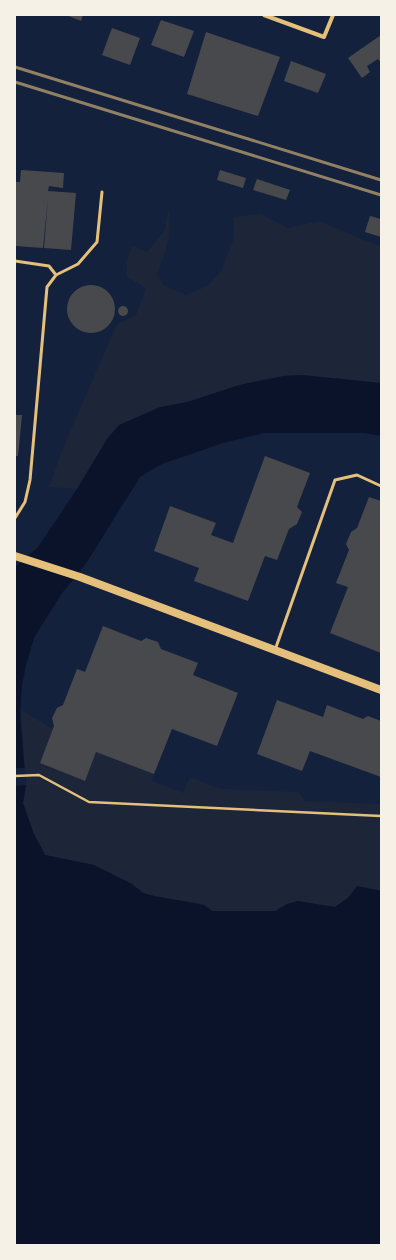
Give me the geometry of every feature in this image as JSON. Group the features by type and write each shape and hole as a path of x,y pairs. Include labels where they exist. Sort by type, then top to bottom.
{"main road":[{"path":"15,556 80,577 381,690"}],"street":[{"path":"264,15 324,37 333,15"}],"lane":[{"path":"15,518 25,502 30,480 47,287 56,276 78,264 97,242 102,192"},
{"path":"15,262 49,266 56,276"},
{"path":"274,650 335,480 357,475 381,486"}],"path":[{"path":"15,776 39,775 89,802 381,816"}],"shaded area":[{"path":"169,207 170,225 168,241 164,257 157,274 162,284 186,295 207,286 221,271 233,241 234,217 261,214 288,228 319,221 381,247 381,383 302,375 284,376 263,379 174,405 107,439 77,489 49,487 63,448 117,324 136,315 146,288 127,277 127,262 132,246 147,252 165,230"},
{"path":"302,375 381,383 381,436 364,433 264,433 223,443 162,464 140,477 85,565 62,593 34,638 26,665 22,686 20,715 26,785 23,803 33,832 45,855 94,865 132,884 143,893 204,905 212,911 275,911 287,904 298,901 335,907 348,898 357,886 381,891 381,1245 15,1245 15,567 38,547 77,489 107,439 119,425 160,407 188,402 239,385 284,376"},
{"path":"21,710 53,729 40,763 84,781 96,752 154,774 152,781 183,793 190,777 220,789 299,792 305,801 381,804 381,891 357,886 348,898 336,907 287,904 276,911 212,911 204,904 143,893 132,884 94,865 45,855 33,832 23,803 26,785"}],"pier":[{"path":"15,768 25,768 26,785 15,786"}],"building":[{"path":"66,15 83,15 81,21"},
{"path":"161,20 194,31 184,57 151,45"},
{"path":"112,28 140,38 130,65 102,55"},
{"path":"206,32 280,57 258,116 187,94"},
{"path":"381,35 381,60 379,61 378,59 367,66 370,72 362,78 348,58"},
{"path":"291,61 326,74 318,93 284,81"},
{"path":"21,170 64,173 63,188 49,186 48,191 76,193 71,250 44,248 48,199 43,248 15,246 15,182 20,182"},
{"path":"220,170 246,178 243,188 217,180"},
{"path":"257,179 290,190 286,200 253,190"},
{"path":"370,216 381,219 381,237 365,232"},
{"path":"86,285 96,285 105,289 111,295 114,300 114,318 105,329 96,333 86,333 77,329 71,323 67,314 67,304 71,295 77,289"},
{"path":"123,306 128,311 123,316 118,311"},
{"path":"15,415 22,415 18,456 15,456"},
{"path":"265,456 310,473 297,507 302,512 297,524 289,529 277,560 265,556 248,601 194,581 199,568 154,551 170,506 216,523 211,535 233,543"},
{"path":"369,497 381,501 381,653 330,633 348,587 336,583 349,550 346,544 351,532 357,528"},
{"path":"103,626 141,641 146,638 158,642 161,649 198,663 193,675 238,693 217,746 172,729 154,774 96,752 85,781 40,763 54,726 52,718 57,708 63,705 77,669 85,672"},
{"path":"277,700 323,717 327,705 363,719 368,716 381,721 381,777 310,751 302,771 257,754"}],"railway":[{"path":"15,67 381,180"},
{"path":"15,82 381,195"}]}
